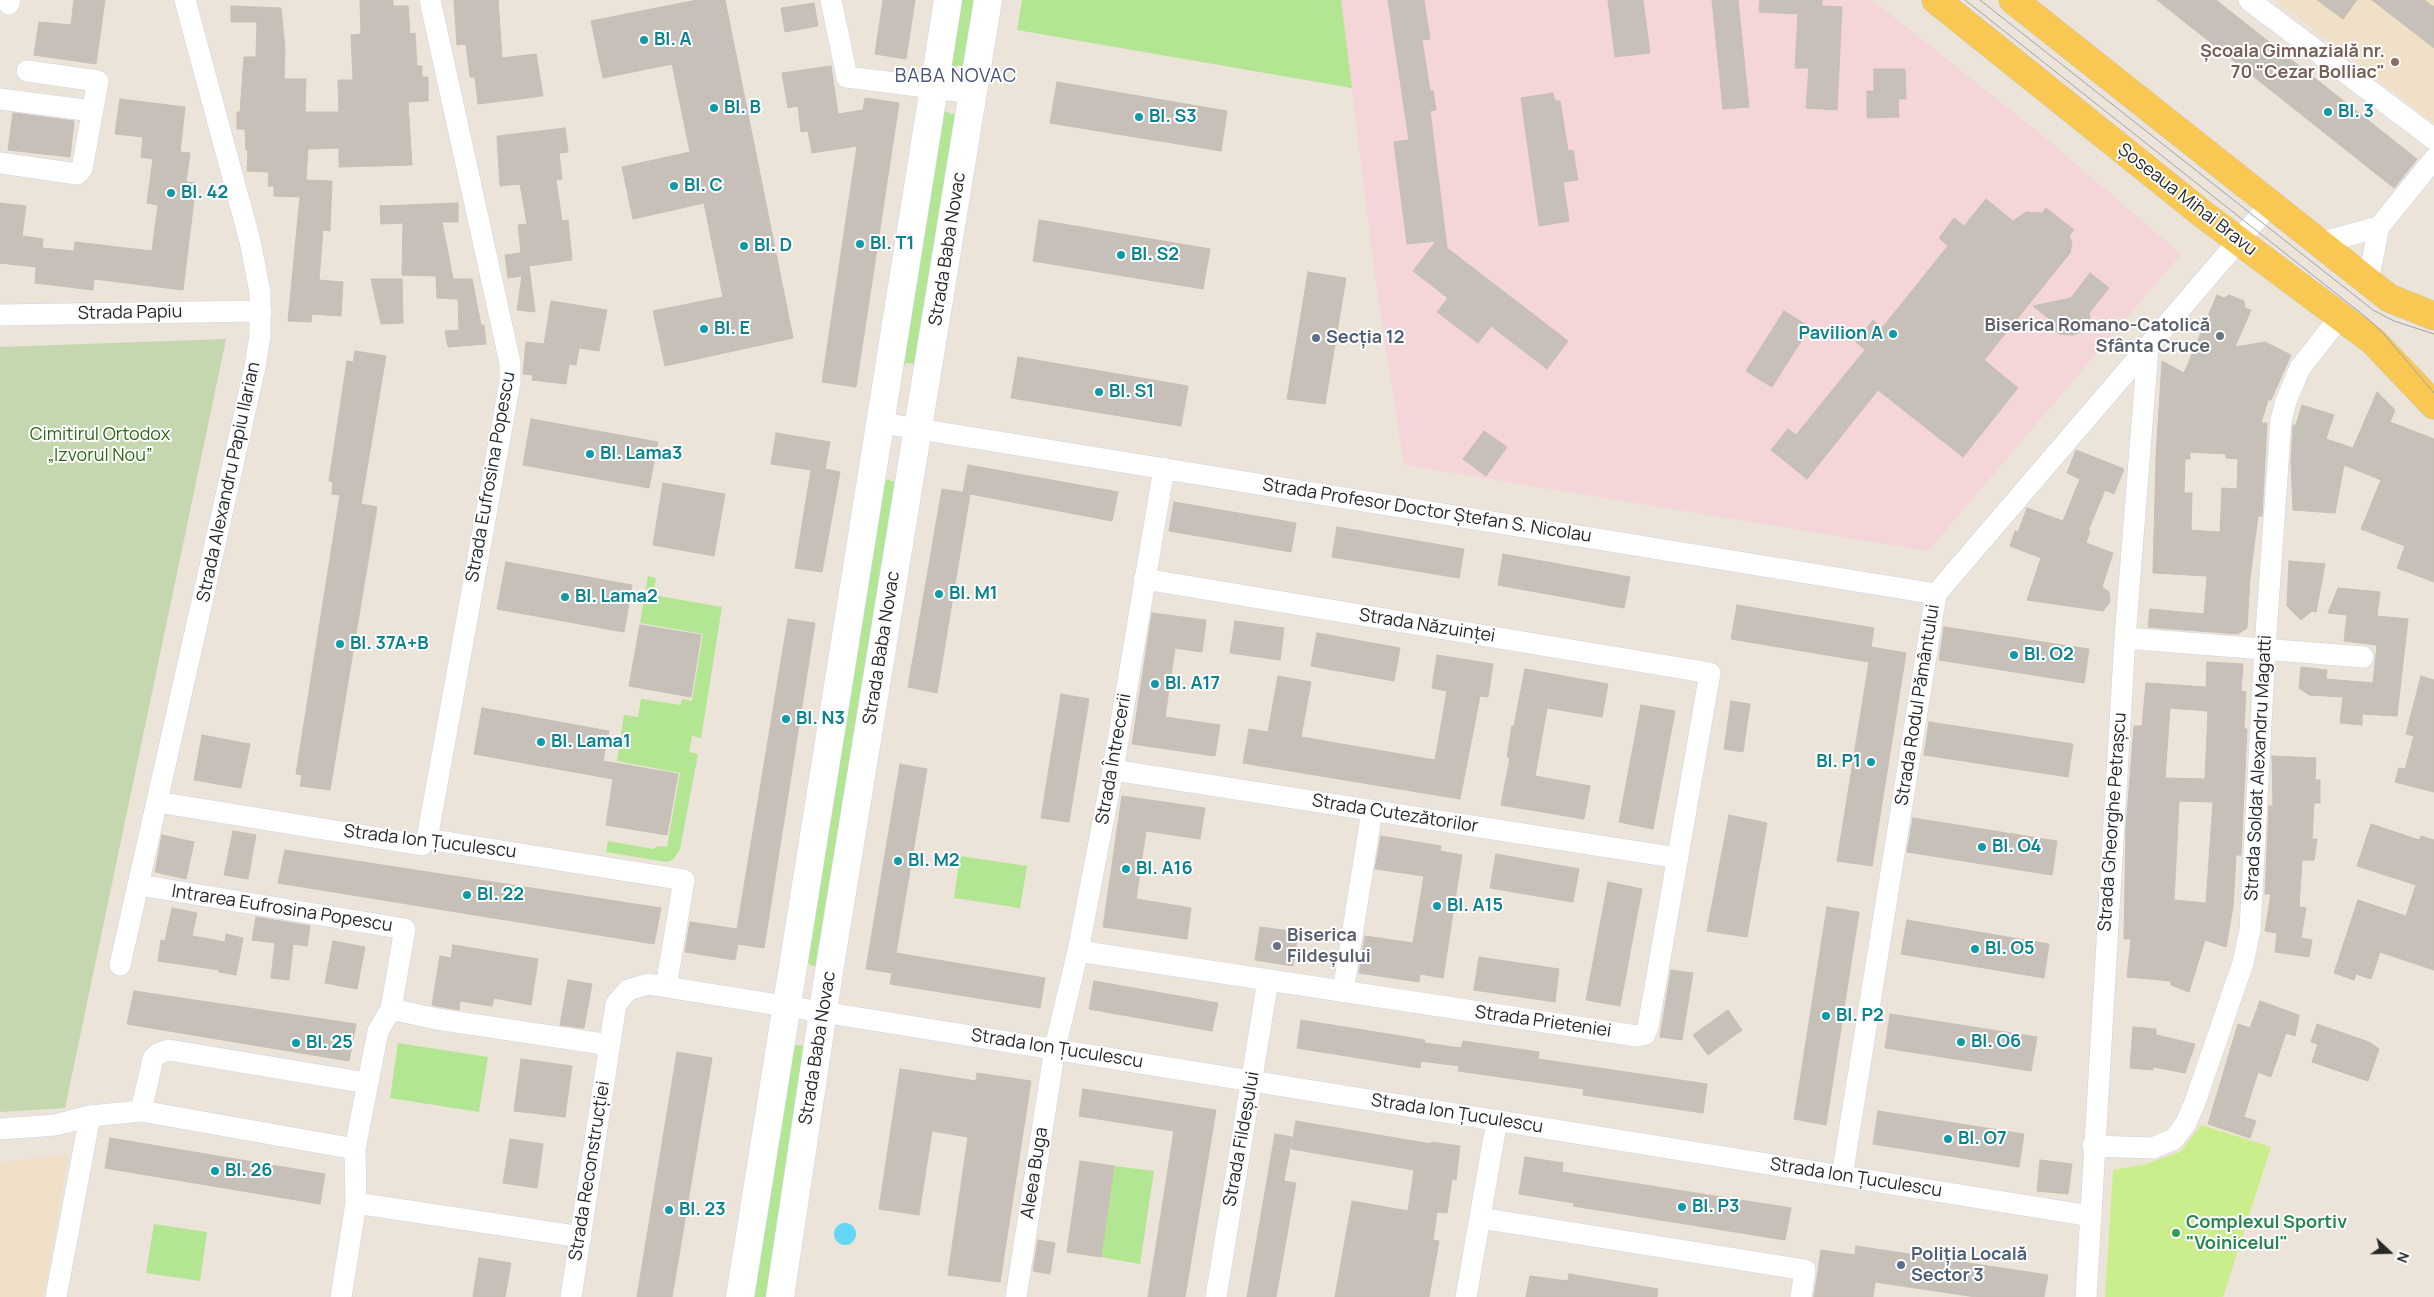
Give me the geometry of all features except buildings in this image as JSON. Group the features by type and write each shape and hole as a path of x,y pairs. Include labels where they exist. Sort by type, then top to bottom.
{"main road":[{"name":"Strada Baba Novac","path":"740,1297 882,423 948,0"},
{"name":"Strada Baba Novac","path":"780,1297 823,1011 988,0"},
{"name":"Șoseaua Mihai Bravu","path":"1936,0 2144,168 2373,341 2434,405"},
{"path":"2013,0 2389,298 2434,330"},
{"path":"2389,298 2434,316"},
{"path":"2373,341 2434,381"}],"street":[{"name":"Strada Alexandru Papiu Ilarian","path":"120,965 255,367 260,336 261,311 258,275 185,0"},
{"name":"Strada Eufrosina Popescu","path":"428,838 510,382 510,363 430,0"},
{"path":"831,0 847,77 973,93"},
{"path":"2249,0 2434,139"},
{"path":"0,163 77,174 80,172 98,81 27,71"},
{"path":"0,99 92,111"},
{"path":"2368,281 2378,227 2434,159"},
{"name":"Strada Rodul Pământului","path":"1842,1176 1936,594 2270,203"},
{"path":"2320,243 2378,227"},
{"name":"Strada Papiu","path":"0,315 261,311"},
{"name":"Strada Soldat Alexandru Magatti","path":"2093,1146 2153,1148 2174,1139 2186,1123 2243,963 2250,930 2265,648 2281,420 2286,401 2300,368 2340,317"},
{"name":"Strada Gheorghe Petrașcu","path":"2086,1297 2093,1146 2125,638 2148,348"},
{"name":"Strada Profesor Doctor Ștefan S. Nicolau","path":"882,423 1936,594"},
{"name":"Strada Întrecerii","path":"1055,1048 1078,950 1113,770 1164,468"},
{"name":"Strada Năzuinței","path":"1144,579 1710,673"},
{"path":"2125,638 2363,657"},
{"name":"Strada Prieteniei","path":"1078,950 1637,1036 1645,1034 1648,1028 1710,673"},
{"name":"Strada Cutezătorilor","path":"1113,770 1678,858"},
{"name":"Strada Ion Țuculescu","path":"157,802 422,845 428,838 684,880 666,987"},
{"path":"1343,992 1372,810"},
{"name":"Intrarea Eufrosina Popescu","path":"139,885 405,929 390,1009 378,1031 355,1149 356,1203 341,1297"},
{"name":"Strada Fildeșului","path":"1216,1297 1268,980"},
{"path":"390,1009 437,1019 610,1045 616,1004 622,996 637,986 648,984 786,1005"},
{"name":"Strada Ion Țuculescu","path":"786,1005 2091,1216"},
{"name":"Strada Reconstrucției","path":"571,1297 610,1045"},
{"name":"Aleea Buga","path":"1016,1297 1055,1048"},
{"path":"141,1110 153,1060 159,1052 168,1050 367,1083"},
{"path":"0,1129 55,1125 90,1116 141,1110 355,1149"},
{"path":"56,1297 90,1116"},
{"path":"1466,1297 1497,1120"},
{"path":"356,1203 581,1237"},
{"path":"1480,1218 1805,1270 1801,1297"}],"shaded area":[{"path":"1341,0 1872,0 2043,136 2181,254 1928,551 1404,465 1375,277"},
{"name":"Școala Gimnazială nr. 70 \"Cezar Bolliac\"","path":"2276,0 2434,0 2434,123"},
{"path":"68,1155 44,1297 0,1297 0,1162"}],"green space":[{"path":"960,0 979,0 965,68 958,65 948,71"},
{"path":"1022,0 1341,0 1352,88 1017,30"},
{"path":"942,104 945,111 951,114 958,113 916,364 906,363 900,371"},
{"name":"Cimitirul Ortodox „Izvorul Nou”","path":"226,339 65,1108 0,1112 0,347"},
{"path":"882,475 885,479 895,482 818,966 813,966 804,961"},
{"path":"648,576 656,578 653,595 722,607 701,738 692,736 689,752 698,754 680,849 673,860 667,862 606,852 608,841 654,849 657,846 667,847 680,773 617,761 624,715 638,717 641,699 681,705 682,699 692,701 703,634 640,623"},
{"path":"960,856 1027,866 1020,908 954,898"},
{"path":"398,1043 488,1057 479,1112 390,1098"},
{"path":"793,1046 805,1046 770,1297 752,1297"},
{"name":"Complexul Sportiv \"Voinicelul\"","path":"2201,1125 2271,1147 2223,1297 2105,1297 2113,1170 2146,1164 2180,1152"},
{"path":"1114,1166 1154,1171 1140,1264 1101,1257"},
{"path":"154,1224 207,1232 200,1281 146,1273"}],"water":[{"path":"845,1223 853,1226 856,1234 853,1242 845,1245 837,1242 834,1234 837,1226"}],"tram line":[{"path":"1965,0 2367,318 2383,333 2434,393"},
{"path":"1980,0 2373,310 2394,321 2434,334"}],"place":[{"name":"Bl. A","path":"644,40"},
{"name":"Școala Gimnazială nr. 70 \"Cezar Bolliac\"","path":"2395,62"},
{"name":"Bl. B","path":"714,108"},
{"name":"Bl. 3","path":"2328,112"},
{"name":"Bl. S3","path":"1139,117"},
{"name":"Bl. C","path":"674,186"},
{"name":"Bl. 42","path":"171,193"},
{"name":"Bl. T1","path":"860,244"},
{"name":"Bl. D","path":"744,246"},
{"name":"Bl. S2","path":"1121,255"},
{"name":"Bl. E","path":"704,329"},
{"name":"Pavilion A","path":"1893,334"},
{"name":"Biserica Romano-Catolică Sfânta Cruce","path":"2220,336"},
{"name":"Secția 12","path":"1316,338"},
{"name":"Bl. S1","path":"1099,392"},
{"name":"Bl. Lama3","path":"590,454"},
{"name":"Bl. M1","path":"939,594"},
{"name":"Bl. Lama2","path":"565,597"},
{"name":"Bl. 37A+B","path":"340,644"},
{"name":"Bl. O2","path":"2014,655"},
{"name":"Bl. A17","path":"1155,684"},
{"name":"Bl. N3","path":"786,719"},
{"name":"Bl. Lama1","path":"541,742"},
{"name":"Bl. P1","path":"1871,762"},
{"name":"Bl. O4","path":"1982,847"},
{"name":"Bl. M2","path":"898,861"},
{"name":"Bl. A16","path":"1126,869"},
{"name":"Bl. 22","path":"467,895"},
{"name":"Bl. A15","path":"1437,906"},
{"name":"Biserica Fildeșului","path":"1277,946"},
{"name":"Bl. O5","path":"1975,949"},
{"name":"Bl. P2","path":"1826,1016"},
{"name":"Bl. O6","path":"1961,1042"},
{"name":"Bl. 25","path":"296,1043"},
{"name":"Bl. O7","path":"1948,1139"},
{"name":"Bl. 26","path":"215,1171"},
{"name":"Bl. P3","path":"1682,1207"},
{"name":"Bl. 23","path":"669,1210"},
{"name":"Complexul Sportiv \"Voinicelul\"","path":"2176,1233"},
{"name":"Poliția Locală Sector 3","path":"1901,1265"}],"district":[{"name":"BABA NOVAC","path":"956,77"}]}
